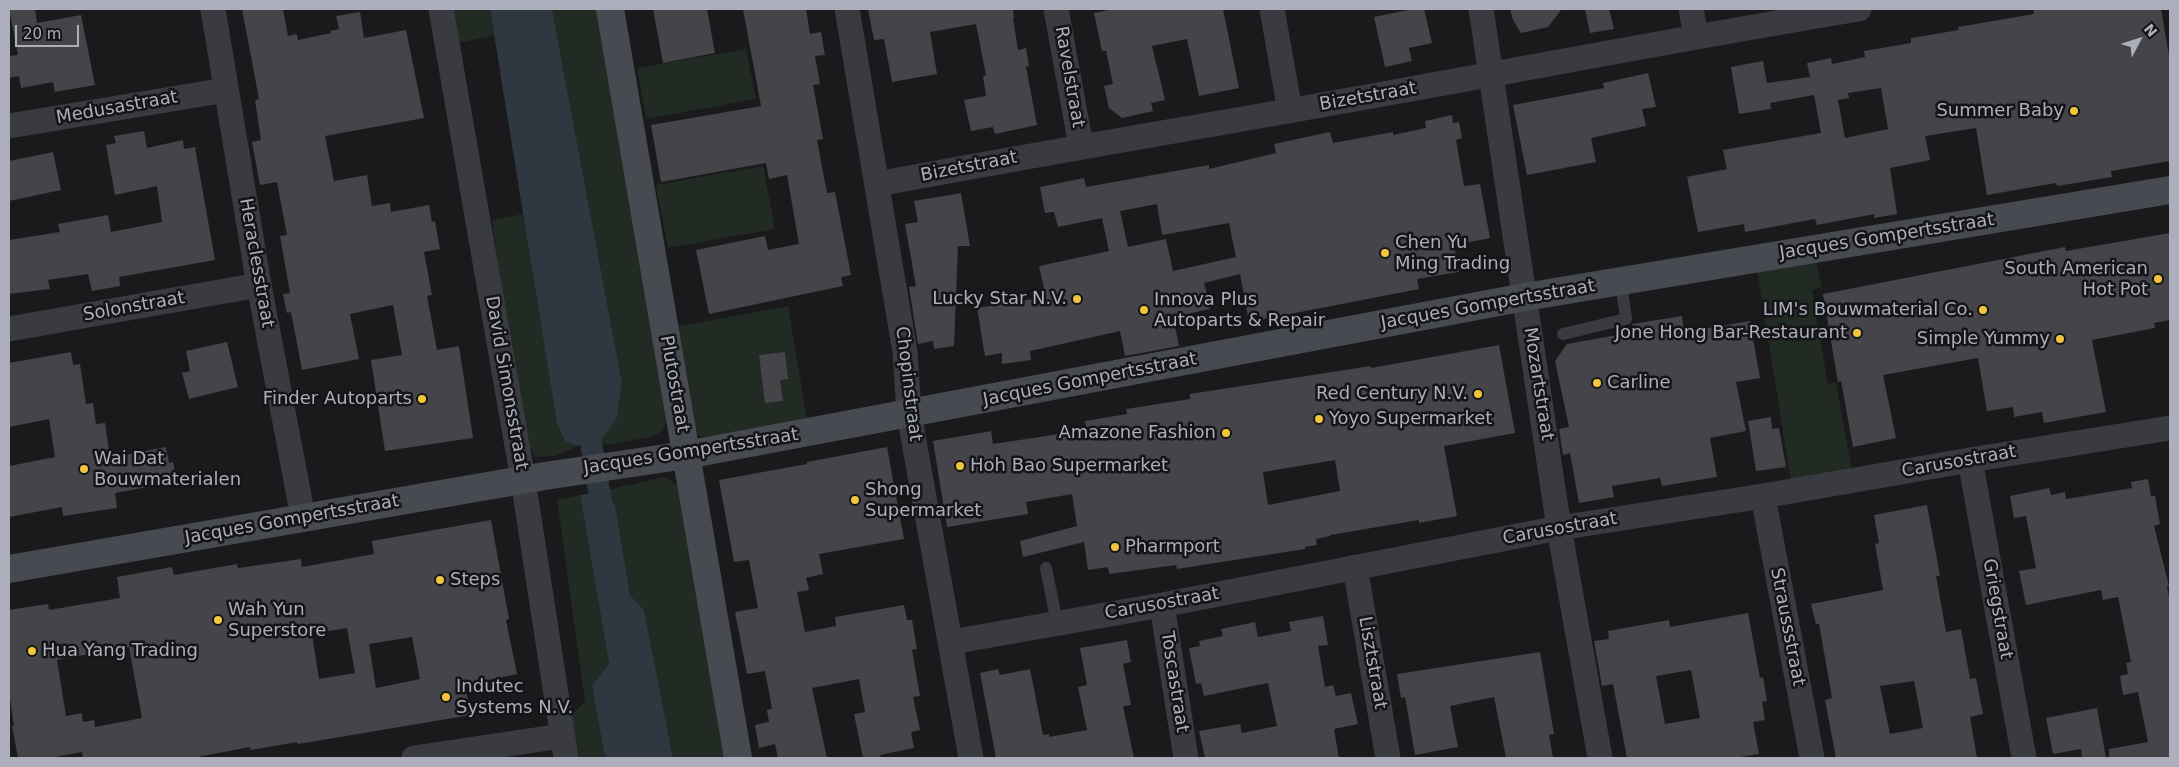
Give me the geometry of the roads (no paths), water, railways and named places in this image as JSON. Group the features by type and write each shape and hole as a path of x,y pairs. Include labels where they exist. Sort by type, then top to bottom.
{"street":[{"name":"Heraclesstraat","path":"213,9 259,285 303,517"},
{"name":"David Simonsstraat","path":"441,9 534,478 564,747"},
{"name":"Plutostraat","path":"610,9 673,456 738,758"},
{"name":"Chopinstraat","path":"847,9 905,352 910,414 971,758"},
{"name":"Ravelstraat","path":"1056,9 1082,146"},
{"path":"1272,9 1290,111"},
{"name":"Mozartstraat","path":"1480,9 1492,75 1559,528 1600,758"},
{"path":"1691,9 1696,36"},
{"name":"Bizetstraat","path":"878,184 1082,146 1492,75 1696,36 1858,9"},
{"name":"Medusastraat","path":"9,126 226,90"},
{"name":"Jacques Gompertsstraat","path":"9,569 910,414 1525,298 2170,190"},
{"name":"Solonstraat","path":"9,329 259,285"},
{"name":"Carusostraat","path":"951,642 1162,605 1559,528 2170,428"},
{"name":"Griegstraat","path":"1970,460 2024,758"},
{"name":"Straussstraat","path":"1763,496 1812,758"},
{"name":"Lisztstraat","path":"1355,567 1388,758"},
{"name":"Toscastraat","path":"1162,605 1186,758"},
{"path":"414,758 564,747"}],"lane":[{"path":"1563,334 1626,320 1621,282"},
{"path":"1046,568 1057,623"}],"waterway":[{"path":"586,412 604,521"}],"place":[{"name":"Summer Baby","path":"2074,111"},
{"name":"Chen Yu Ming Trading","path":"1385,253"},
{"name":"South American Hot Pot","path":"2158,279"},
{"name":"Lucky Star N.V.","path":"1077,299"},
{"name":"Innova Plus Autoparts & Repair","path":"1144,310"},
{"name":"LIM's Bouwmaterial Co.","path":"1983,310"},
{"name":"Jone Hong Bar-Restaurant","path":"1857,333"},
{"name":"Simple Yummy","path":"2060,339"},
{"name":"Carline","path":"1597,383"},
{"name":"Red Century N.V.","path":"1478,394"},
{"name":"Finder Autoparts","path":"422,399"},
{"name":"Yoyo Supermarket","path":"1319,419"},
{"name":"Amazone Fashion","path":"1226,433"},
{"name":"Hoh Bao Supermarket","path":"960,466"},
{"name":"Wai Dat Bouwmaterialen","path":"84,469"},
{"name":"Shong Supermarket","path":"855,500"},
{"name":"Pharmport","path":"1115,547"},
{"name":"Steps","path":"440,580"},
{"name":"Wah Yun Superstore","path":"218,620"},
{"name":"Hua Yang Trading","path":"32,651"},
{"name":"Indutec Systems N.V.","path":"446,697"}]}
